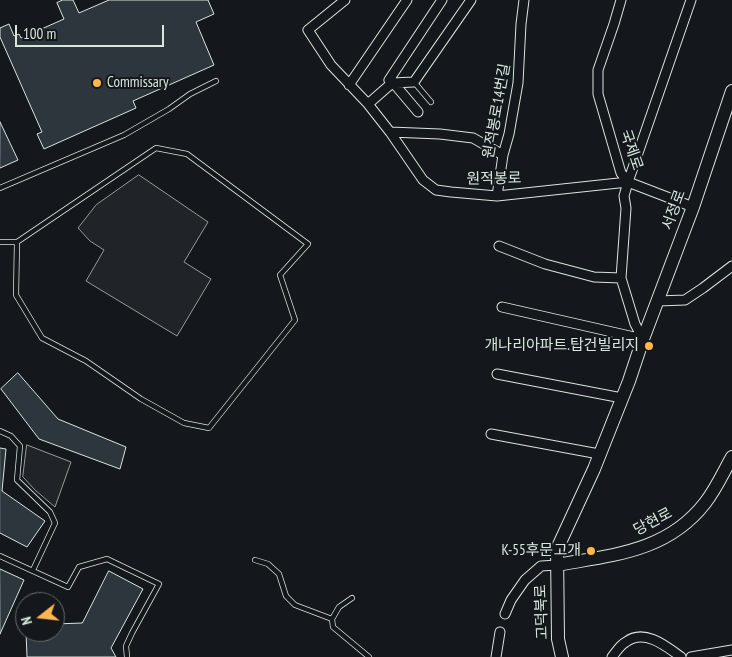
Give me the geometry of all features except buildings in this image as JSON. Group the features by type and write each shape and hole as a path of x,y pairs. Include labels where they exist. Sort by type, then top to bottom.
{"street":[{"name":"원적봉로","path":"345,0 308,30 331,65 368,104 423,180 436,190 496,196 628,182 692,207"},
{"path":"350,85 407,0"},
{"path":"418,112 389,80 442,0"},
{"path":"368,104 392,84 414,82 471,0"},
{"name":"원적봉로14번길","path":"496,196 518,83 524,0"},
{"name":"국제로","path":"621,0 598,70 598,94 621,173 628,182 624,196 626,208 621,278 635,324 643,339"},
{"path":"628,182 691,0"},
{"name":"서정로","path":"557,565 557,549 600,454 622,398 732,91"},
{"name":"원적봉로","path":"390,132 440,134 473,138 503,155"},
{"path":"499,246 545,264 594,277 621,278"},
{"path":"658,301 684,300 732,266"},
{"path":"502,308 643,339"},
{"path":"497,374 622,398"},
{"path":"492,434 600,454"},
{"name":"당현로","path":"557,565 612,556 645,547 667,536 688,521 704,504 730,464"},
{"path":"506,614 511,600 525,580 541,566 557,565"},
{"name":"고덕북로","path":"557,565 558,638 562,657"},
{"path":"496,657 500,632"},
{"path":"612,657 625,642 636,636 650,638 662,643 681,657"},
{"path":"691,657 732,650"}],"lane":[{"path":"0,188 124,135 170,109 190,94 216,81"},
{"path":"414,82 431,102"},
{"path":"0,242 17,242 156,148 188,154 308,244 280,274 294,320 209,428 184,423 141,399 86,361 42,338 16,295 17,242"},
{"path":"0,431 11,436 20,446 17,480 50,512 55,522 33,570"},
{"path":"0,556 68,586 79,567 108,559 159,584 126,646 127,657"},
{"path":"254,560 268,564 279,574 286,596 295,606 332,619"},
{"path":"352,598 339,607 332,619 333,627 369,657"}],"shaded area":[{"path":"139,175 208,222 184,262 211,279 177,336 86,281 104,250 90,241 78,228 96,205"},
{"path":"27,445 71,462 55,507 23,477"}],"place":[{"name":"Commissary","path":"97,83"},
{"name":"개나리아파트.탑건빌리지","path":"649,346"},
{"name":"K-55후문고개","path":"591,551"}]}
